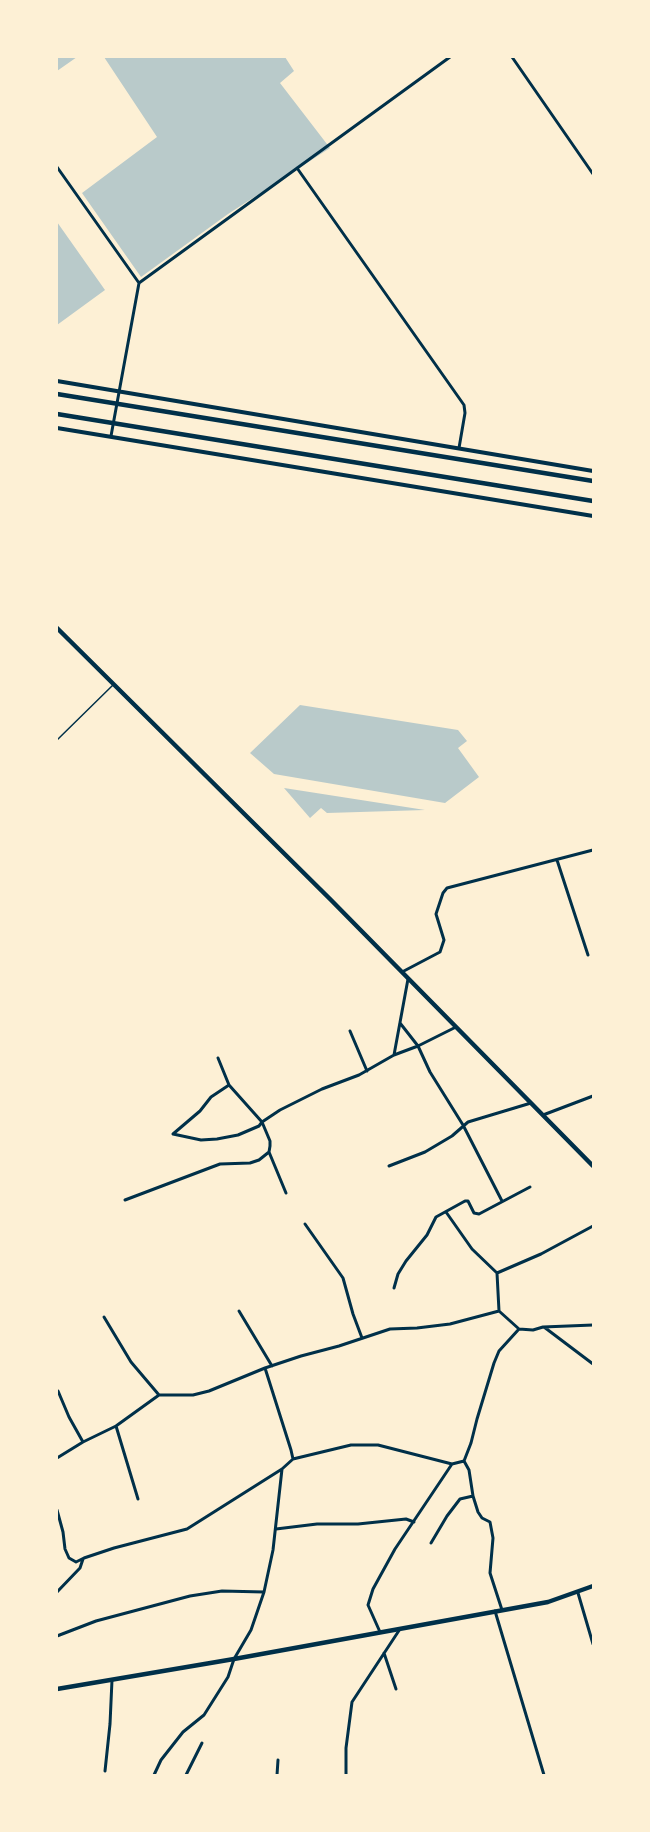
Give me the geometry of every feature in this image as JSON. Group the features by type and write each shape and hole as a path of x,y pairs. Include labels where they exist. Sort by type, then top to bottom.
{"main road":[{"path":"57,394 593,481"},
{"path":"57,414 593,501"},
{"path":"57,628 331,900 593,1166"},
{"path":"57,1689 548,1602 593,1586"}],"street":[{"path":"111,436 139,283 450,57"},
{"path":"512,57 593,174"},
{"path":"57,167 139,283"},
{"path":"297,168 464,405 465,413 459,448"},
{"path":"57,381 593,471"},
{"path":"57,428 593,516"},
{"path":"401,972 440,952 444,940 436,914 447,888 593,850"},
{"path":"557,860 588,955"},
{"path":"394,1055 408,979"},
{"path":"400,1023 418,1046 430,1072 463,1125 501,1201"},
{"path":"229,1084 211,1097 200,1111 173,1134 201,1140 238,1135 322,1089 368,1071 394,1055 456,1027"},
{"path":"350,1031 368,1071"},
{"path":"218,1058 229,1084 262,1122 270,1141 269,1152 286,1193"},
{"path":"543,1115 593,1095"},
{"path":"388,1166 425,1152 452,1136 468,1122 531,1103"},
{"path":"125,1200 220,1164 250,1163 259,1160 269,1152"},
{"path":"394,1288 398,1274 427,1235 434,1218 465,1201 468,1201 474,1213 478,1214 530,1187"},
{"path":"446,1212 472,1249 497,1273 500,1311 519,1329 593,1325"},
{"path":"306,1224 343,1278 362,1338"},
{"path":"497,1273 541,1254 593,1226"},
{"path":"239,1311 272,1366"},
{"path":"57,1458 116,1426 159,1395 201,1393 265,1368 390,1329 450,1323 500,1311"},
{"path":"104,1317 131,1362 159,1395"},
{"path":"543,1327 593,1364"},
{"path":"464,1461 499,1351 519,1329"},
{"path":"265,1368 292,1459"},
{"path":"58,1391 83,1442"},
{"path":"116,1426 138,1498"},
{"path":"57,1510 65,1549 69,1558 76,1562 84,1557 187,1529 282,1469 292,1459 351,1445 378,1445 452,1464 464,1461"},
{"path":"464,1461 469,1470 478,1512 482,1518 490,1522 493,1538 490,1573 502,1610"},
{"path":"381,1633 369,1605 369,1598 384,1567 452,1464"},
{"path":"154,1775 161,1760 183,1732 204,1715 228,1677 234,1659 250,1630 264,1592 276,1529 282,1469"},
{"path":"431,1543 460,1499 473,1496"},
{"path":"276,1529 317,1524 358,1524 406,1519 414,1522"},
{"path":"57,1592 80,1568 84,1557"},
{"path":"57,1636 96,1621 190,1596 222,1591 264,1592"},
{"path":"578,1593 593,1644"},
{"path":"495,1611 544,1775"},
{"path":"346,1775 346,1748 352,1702 400,1629"},
{"path":"384,1653 396,1689"},
{"path":"105,1771 113,1678"},
{"path":"186,1775 202,1743"},
{"path":"277,1775 278,1760"}],"lane":[{"path":"57,740 114,685"}],"shaded area":[{"path":"57,57 77,57 57,71"},
{"path":"104,57 285,57 294,71 280,83 330,148 228,214 141,277 82,193 157,137"},
{"path":"57,222 105,290 57,325"},
{"path":"300,705 458,730 467,741 458,748 479,777 445,803 274,774 250,753"},
{"path":"284,788 425,810 327,813 321,808 310,818"}]}
